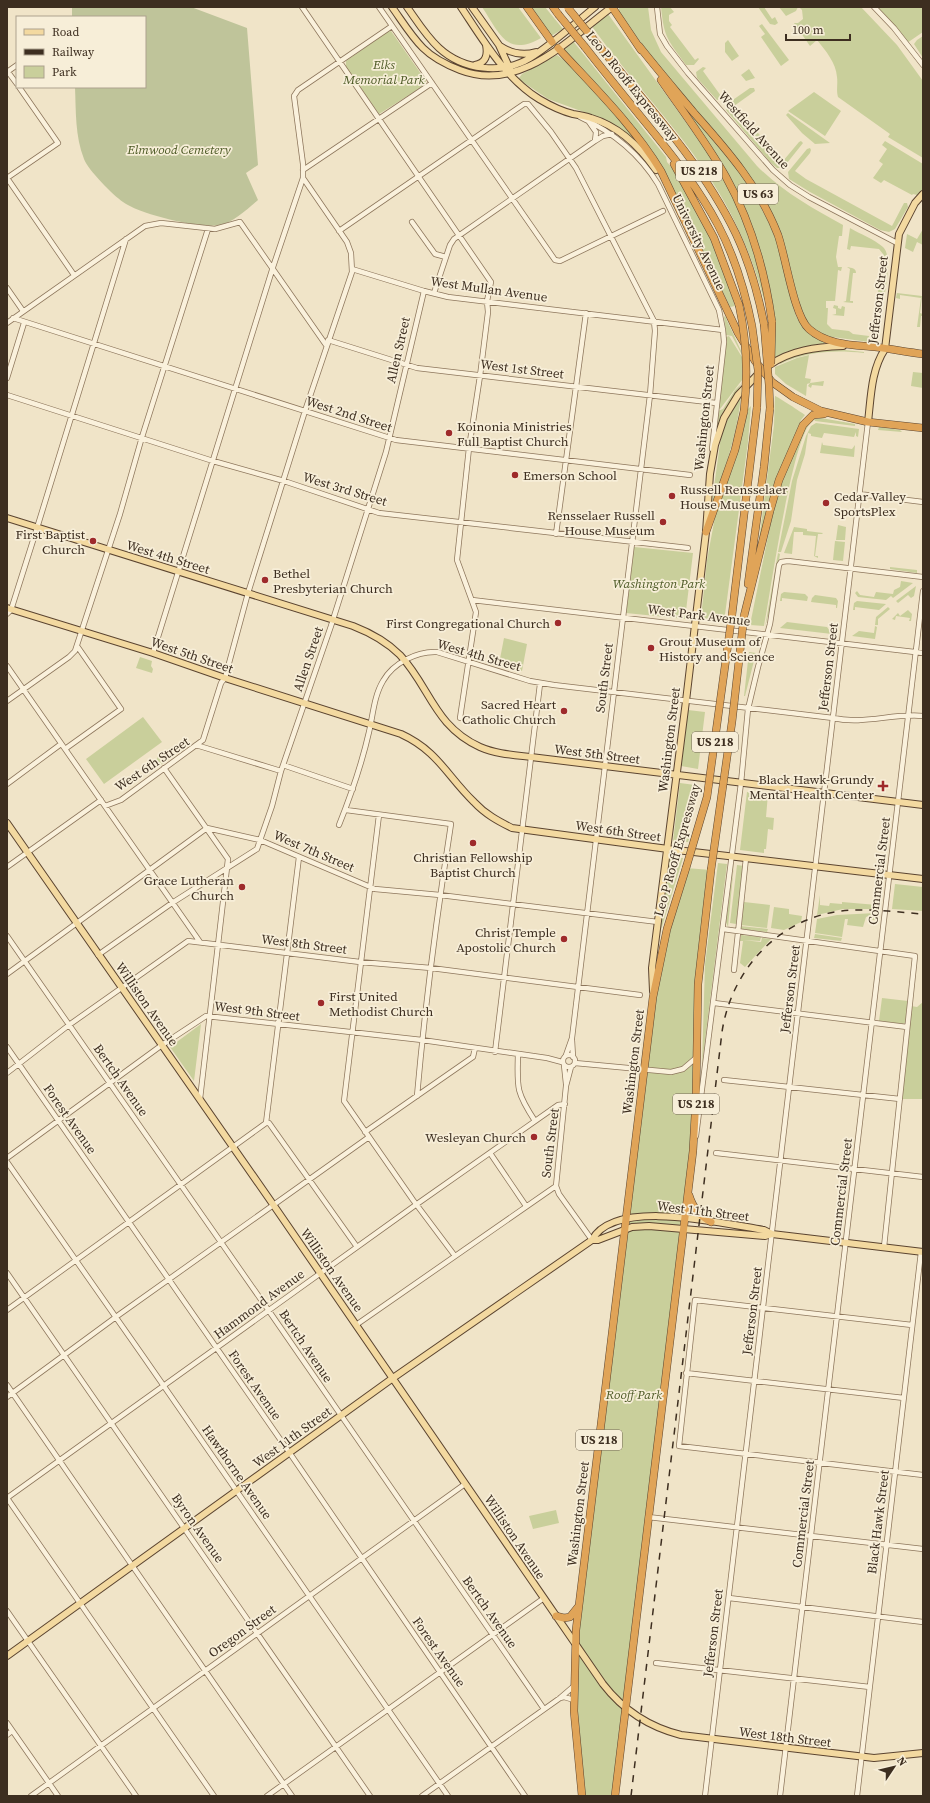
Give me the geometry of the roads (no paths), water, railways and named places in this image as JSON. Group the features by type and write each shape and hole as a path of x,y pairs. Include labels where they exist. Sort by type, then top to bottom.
{"highway":[{"path":"527,7 552,42"},
{"name":"Leo P Rooff Expressway","path":"553,7 690,178 718,225 740,276 752,326 758,370 757,407 732,614 707,797 665,936 653,996"},
{"name":"Leo P Rooff Expressway","path":"568,7 689,157 719,202 744,253 756,289 764,324 770,408 764,468 744,616 732,722 700,960 697,1057"},
{"name":"US 63","path":"612,7 639,46 732,157 756,190 778,235 798,311 802,320 810,329 821,336 851,345 923,354"},
{"path":"639,46 716,161 740,205 762,267 772,322 772,354 769,385"},
{"path":"558,48 643,144 661,171 738,333 762,370 772,382 793,397 830,414 868,422 923,428"},
{"path":"664,145 694,197 714,238 739,305 745,336 747,366 744,411 735,450 706,532"},
{"path":"744,616 771,505 786,461 806,420 813,415 830,414"},
{"name":"Washington Street","path":"582,1796 574,1700 575,1643 653,996"},
{"name":"US 218","path":"615,1796 693,1151 697,1057"},
{"path":"688,1192 695,1210 711,1222"},
{"path":"556,1616 564,1618 570,1617 579,1605"}],"main road":[{"path":"392,7 414,39 424,49 440,60 455,68 474,75 494,76 509,74 534,65 612,7"},
{"path":"407,7 439,48 453,58 470,65 487,68 506,67 524,61 552,42 595,7"},
{"name":"University Avenue","path":"461,7 486,43 506,67"},
{"name":"University Avenue","path":"472,7 499,45 509,74 538,98 572,114"},
{"path":"552,42 558,48"},
{"path":"470,65 480,63 485,59 487,52 486,43"},
{"path":"499,45 507,51 517,54 540,51"},
{"path":"572,114 598,120 616,130 631,141 653,164 676,202"},
{"name":"Jefferson Street","path":"868,422 875,371 880,356 885,349 897,243 902,226 923,194"},
{"path":"710,474 717,438 724,418 738,395 762,370 783,358 803,350 827,346 851,345"},
{"name":"Washington Street","path":"653,996 652,968 668,849 706,532 710,474"},
{"name":"West 4th Street","path":"7,518 371,633 390,646 405,661"},
{"name":"West 5th Street","path":"8,611 153,653 225,678 370,724"},
{"name":"West 5th Street","path":"405,661 436,709 457,732 472,743 489,750 531,757 923,805"},
{"name":"West 6th Street","path":"370,724 401,734 417,742 439,760 481,808 504,824 522,829 668,849 923,879"},
{"name":"Williston Avenue","path":"7,823 98,955 200,1098 608,1690 625,1707 646,1722"},
{"name":"West 11th Street","path":"7,1656 393,1378 592,1240 595,1233 615,1221 626,1218 652,1216 685,1218 764,1230 772,1234 922,1252"},
{"name":"West 11th Street","path":"592,1240 598,1240 632,1227 649,1226 765,1236 772,1234"},
{"name":"West 18th Street","path":"646,1722 672,1733 862,1757 884,1758 923,1753"}],"street":[{"path":"302,7 491,282 487,301 488,312 469,448 457,560 476,612 467,661 460,718"},
{"path":"379,7 555,260 560,261 663,211"},
{"name":"Westfield Avenue","path":"657,7 660,34 667,46 693,79 773,170 804,194 897,243"},
{"path":"874,7 894,28 923,65"},
{"path":"153,653 273,267 303,178 294,96 298,90 392,26"},
{"path":"16,66 8,72 16,83"},
{"path":"303,170 432,83"},
{"path":"20,88 58,143 7,178 74,275"},
{"path":"339,231 524,104 528,104 551,132 576,168 654,322"},
{"name":"University Avenue","path":"572,114 612,134 635,153 647,167 658,184 715,301 721,318 723,330"},
{"path":"588,121 596,132 595,141"},
{"path":"434,293 451,242 458,235 595,141 603,136 612,134"},
{"path":"196,745 203,740 221,683 225,678 248,593 305,410 352,269 349,248 303,178"},
{"path":"7,322 141,228 154,223 185,225 208,229 221,228 238,222 243,224 327,342"},
{"path":"412,222 435,254 446,257"},
{"path":"7,701 69,657 75,651 208,229"},
{"path":"8,611 38,528 126,239"},
{"name":"West Mullan Avenue","path":"352,269 434,293 487,301 723,330"},
{"path":"7,288 23,311"},
{"name":"Allen Street","path":"98,955 172,903 257,849 272,806 281,771 333,620 368,509 389,438 424,291"},
{"path":"556,534 586,313"},
{"name":"West 2nd Street","path":"13,318 24,323 235,390 305,410 396,440 690,475"},
{"name":"South Street","path":"566,1086 573,1065 572,1038 650,395 656,331 654,322"},
{"path":"7,378 24,323"},
{"name":"Washington Street","path":"710,474 716,403 723,353 723,330"},
{"name":"West 1st Street","path":"327,342 417,368 577,388 716,403"},
{"name":"West 3rd Street","path":"7,395 213,461 284,481 379,513 688,548"},
{"name":"Jefferson Street","path":"705,1796 868,422"},
{"path":"859,494 923,502"},
{"path":"693,1151 699,1125 741,783 748,709 768,634 778,569 781,562 788,561 923,577"},
{"name":"Commercial Street","path":"780,1796 923,592"},
{"name":"West Park Avenue","path":"472,600 695,625 923,654"},
{"path":"65,749 121,709 77,646"},
{"name":"West 4th Street","path":"405,661 417,654 431,652 467,661 540,684 833,718 847,721 858,721 908,714 923,716"},
{"path":"339,826 353,789 371,716 383,682 390,672 405,661"},
{"path":"7,666 200,942"},
{"path":"495,1052 540,684"},
{"path":"7,784 61,744"},
{"name":"West 6th Street","path":"105,806 121,800 196,745 281,771"},
{"path":"283,765 353,789"},
{"path":"164,768 228,859 200,1098"},
{"path":"7,867 100,800"},
{"path":"346,810 451,824 440,895 422,1040 417,1096"},
{"path":"378,815 344,1100 369,1138 455,1256"},
{"path":"7,974 24,960 207,828"},
{"name":"West 7th Street","path":"207,828 260,840 375,889 440,895 658,922"},
{"path":"7,1310 266,1123 280,1025 299,857"},
{"path":"734,970 746,858"},
{"path":"723,929 915,956 884,1247"},
{"name":"Bertch Avenue","path":"7,936 269,1311 340,1416 544,1709"},
{"name":"West 8th Street","path":"7,1073 121,987 188,941 360,962 431,968 640,995"},
{"path":"714,1003 907,1027"},
{"name":"West 9th Street","path":"7,1158 162,1045 206,1016 422,1040 495,1052 547,1058 563,1064 573,1065"},
{"name":"South Street","path":"572,1038 563,1064 566,1086 565,1104 556,1186 559,1194 592,1240"},
{"name":"Forest Avenue","path":"7,1047 290,1452 525,1796"},
{"path":"365,1132 470,1059 473,1056 475,1048"},
{"path":"518,1054 517,1084 524,1105 535,1121"},
{"path":"565,1056 570,1055 573,1057"},
{"name":"West 9th Street","path":"547,1058 565,1056"},
{"path":"573,1065 644,1069 666,1072 679,1071 697,1057"},
{"path":"724,1080 900,1098"},
{"name":"Hammond Avenue","path":"7,1498 417,1204 558,1105 565,1104"},
{"path":"266,1123 270,1123 357,1248"},
{"path":"7,1397 169,1279 369,1138"},
{"path":"490,1153 526,1206"},
{"path":"716,1153 923,1177"},
{"name":"Hawthorne Avenue","path":"7,1162 448,1796"},
{"path":"356,1325 556,1186"},
{"name":"Black Hawk Street","path":"857,1796 912,1325 922,1252"},
{"name":"Byron Avenue","path":"7,1273 185,1527 370,1796"},
{"path":"912,1325 695,1300 679,1446 923,1475"},
{"path":"686,1373 904,1398"},
{"path":"7,1385 292,1796"},
{"name":"Oregon Street","path":"31,1796 465,1484"},
{"path":"7,1498 214,1796"},
{"path":"648,1517 923,1549"},
{"path":"267,1796 544,1598"},
{"path":"728,1598 923,1622"},
{"path":"7,1611 136,1796"},
{"path":"656,1663 870,1687"},
{"path":"422,1796 560,1698 574,1686"},
{"path":"560,1698 564,1697 574,1700"},
{"path":"7,1723 58,1796"},
{"path":"7,1735 12,1731"}],"railway":[{"path":"631,1796 722,1032 727,1010 735,988 747,969 761,952 778,937 797,925 818,916 851,910 923,914"}],"place":[{"name":"Koinonia Ministries Full Baptist Church","path":"449,433"},
{"name":"Emerson School","path":"515,475"},
{"name":"Russell Rensselaer House Museum","path":"672,496"},
{"name":"Cedar Valley SportsPlex","path":"826,503"},
{"name":"Rensselaer Russell House Museum","path":"663,522"},
{"name":"First Baptist Church","path":"93,541"},
{"name":"Bethel Presbyterian Church","path":"265,580"},
{"name":"First Congregational Church","path":"558,623"},
{"name":"Grout Museum of History and Science","path":"651,648"},
{"name":"Sacred Heart Catholic Church","path":"564,711"},
{"name":"Black Hawk-Grundy Mental Health Center","path":"883,786"},
{"name":"Christian Fellowship Baptist Church","path":"473,843"},
{"name":"Grace Lutheran Church","path":"242,887"},
{"name":"Christ Temple Apostolic Church","path":"564,939"},
{"name":"First United Methodist Church","path":"321,1003"},
{"name":"Wesleyan Church","path":"534,1137"}],"park label":[{"name":"Elks Memorial Park","path":"384,72"},
{"name":"Elmwood Cemetery","path":"179,149"},
{"name":"Washington Park","path":"659,583"},
{"name":"Rooff Park","path":"634,1394"}]}
